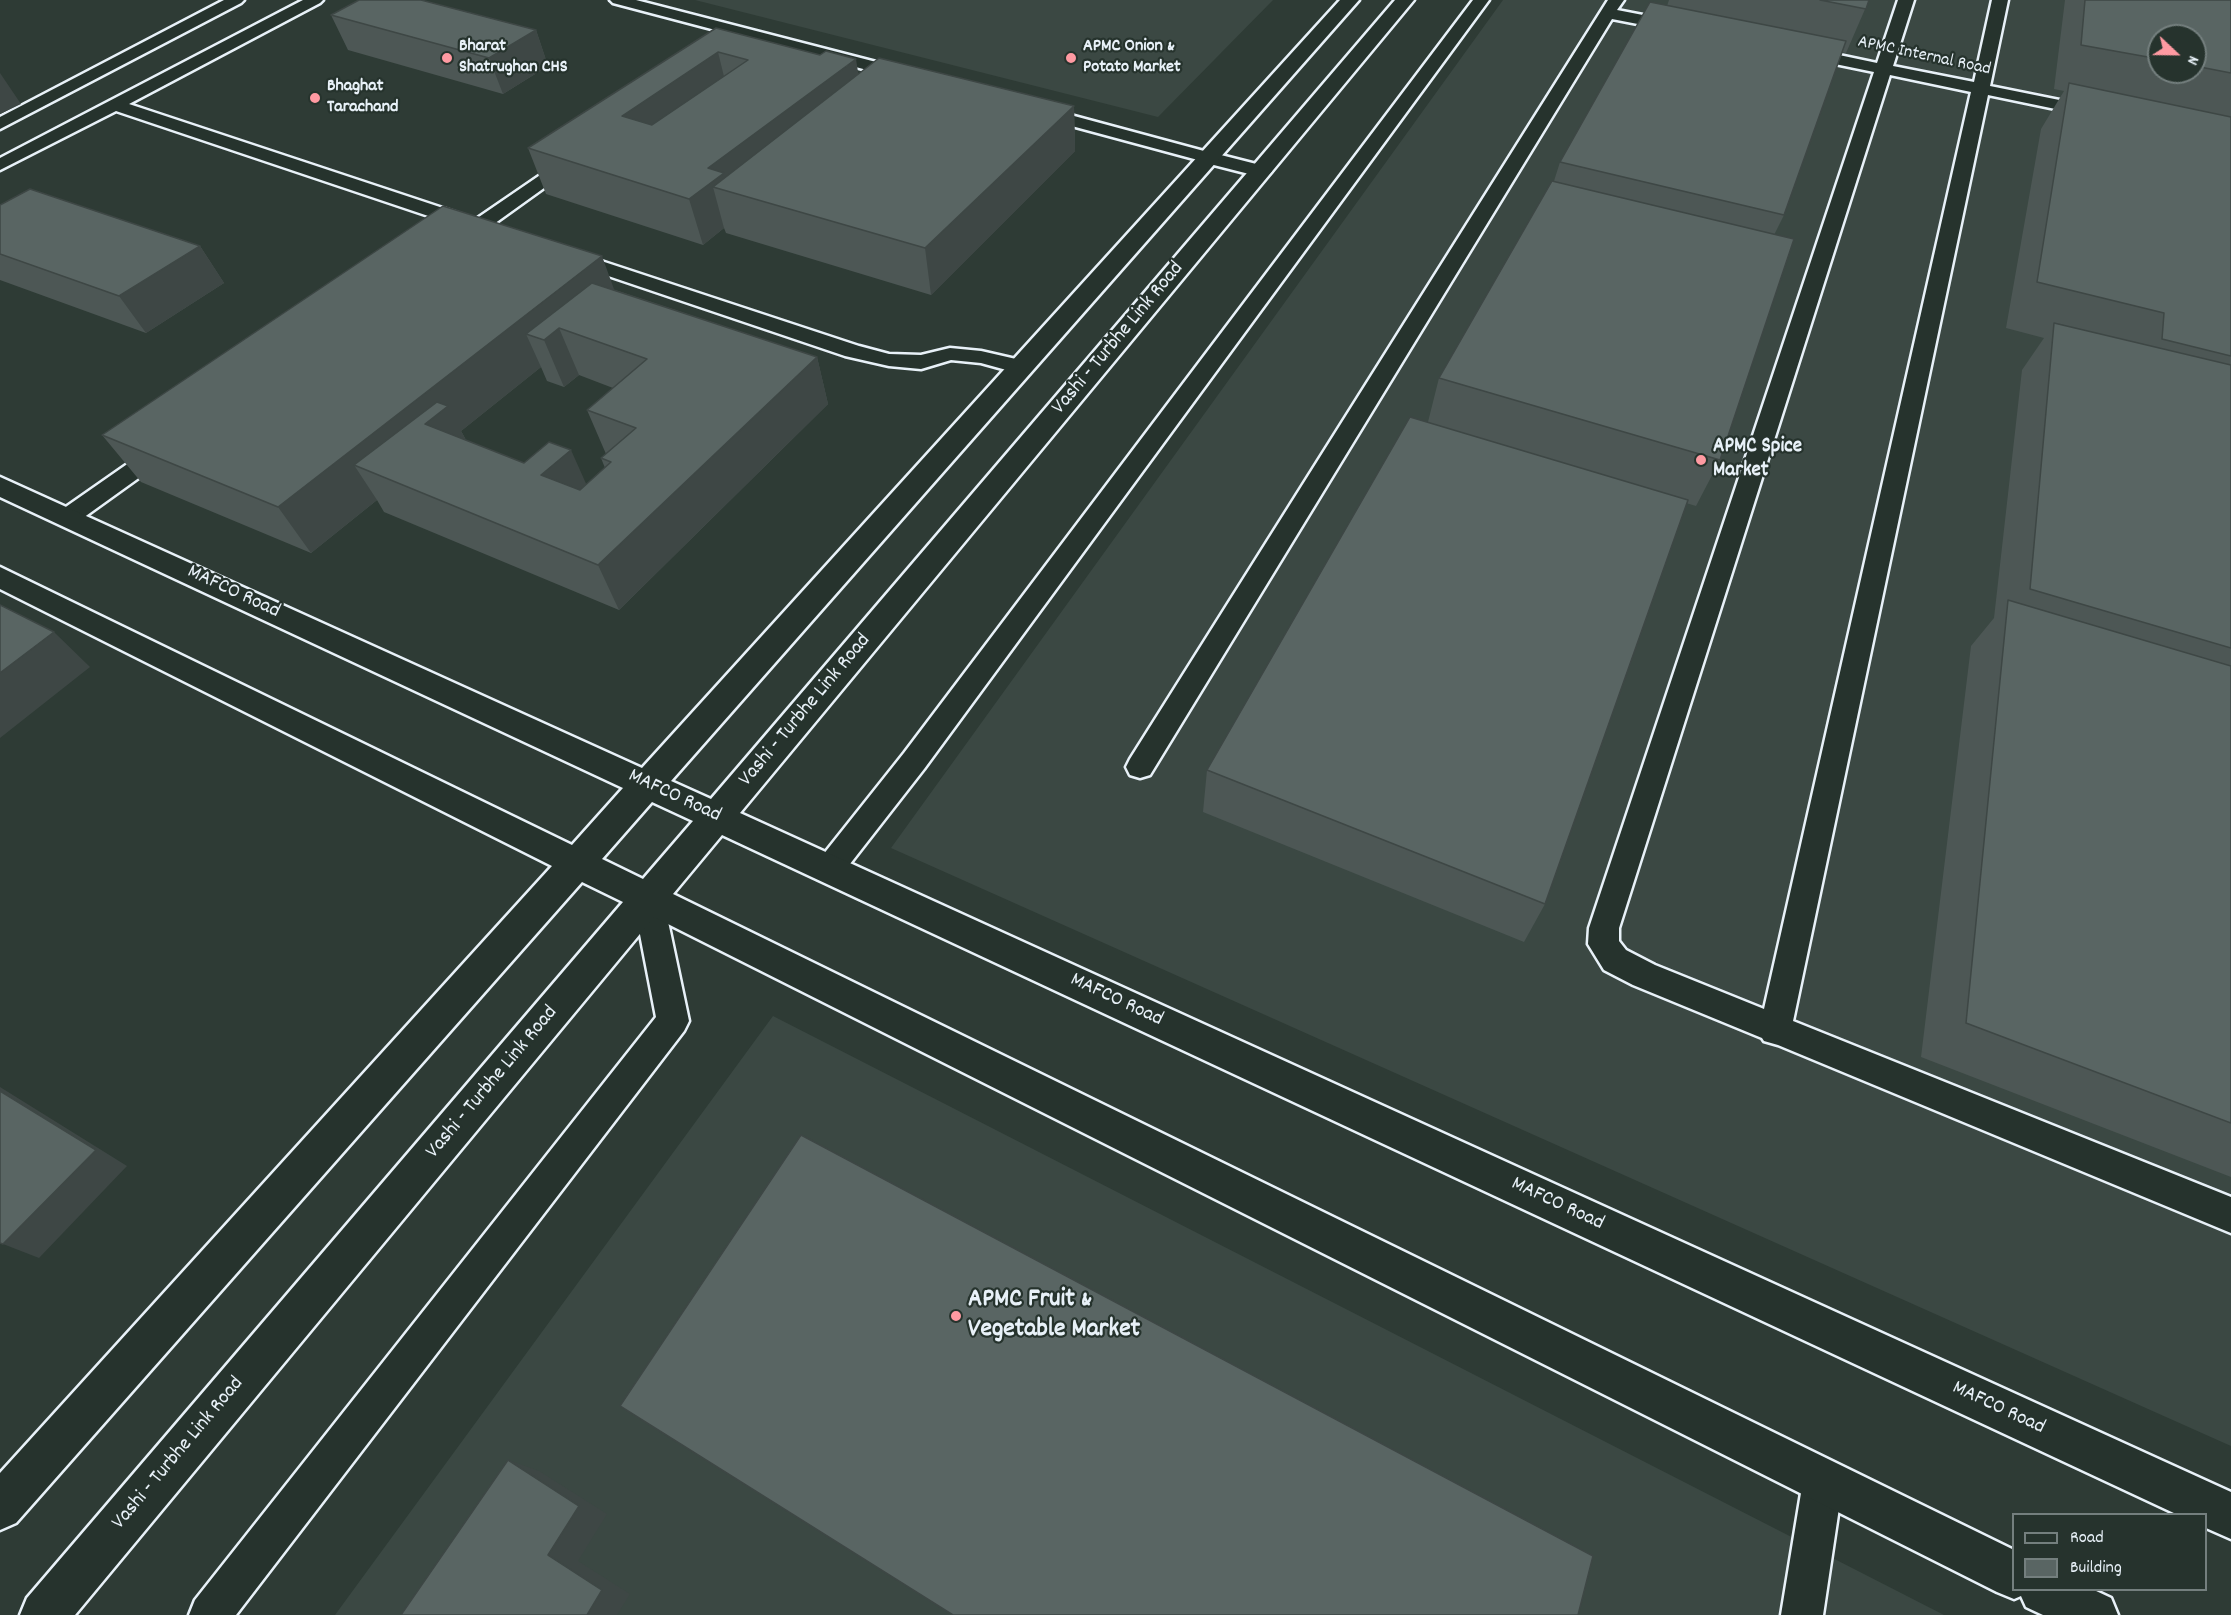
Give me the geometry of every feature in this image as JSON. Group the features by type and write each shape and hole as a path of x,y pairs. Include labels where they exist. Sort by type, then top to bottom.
{"main road":[{"path":"0,1507 1350,0"},
{"name":"Vashi - Turbhe Link Road","path":"44,1615 1405,0"},
{"path":"1209,158 1261,171"},
{"name":"MAFCO Road","path":"0,486 2231,1516"},
{"path":"0,577 2012,1575"},
{"path":"2045,1591 2094,1615"}],"lane":[{"path":"0,124 236,0"},
{"path":"0,165 315,0"},
{"path":"618,0 926,81"},
{"path":"829,868 914,761 1481,0"},
{"path":"1906,0 1604,928 1603,944 1615,960 1644,975 1775,1031 2231,1215"},
{"path":"1775,1031 2000,0"},
{"path":"681,15 696,5"},
{"path":"1140,767 1612,6 1700,31"},
{"name":"APMC Internal Road","path":"1780,48 2105,114"},
{"path":"114,105 502,234"},
{"path":"1017,106 1209,158"},
{"path":"442,253 593,147"},
{"path":"558,253 852,351 889,360 921,362 950,354 981,357 1021,367"},
{"path":"68,517 182,437"},
{"path":"210,1615 673,1021 648,898"},
{"path":"1802,1615 1823,1481"}],"shaded area":[{"name":"APMC Onion & Potato Market","path":"695,0 1273,0 1158,117"},
{"name":"APMC Spice Market","path":"1503,0 2231,0 2231,1446 891,848"},
{"name":"APMC Fruit & Vegetable Market","path":"773,1016 1944,1615 335,1615"}],"building":[{"path":"359,0 421,0 536,30 489,58 331,15"},
{"path":"1820,0 1869,0 1866,9"},
{"path":"2085,0 2231,0 2231,73 2207,68 2207,24 2147,24 2147,57 2081,45"},
{"path":"1650,2 1846,41 1784,215 1560,162"},
{"path":"716,28 820,55 826,51 856,59 708,168 724,173 689,199 528,148","holes":["718,52 748,60 652,125 622,116"]},
{"path":"879,58 1074,106 925,248 713,187"},
{"path":"2069,83 2231,117 2231,356 2162,339 2164,313 2037,282"},
{"path":"1552,181 1794,239 1720,460 1439,378"},
{"path":"30,189 200,246 119,296 0,254 0,205"},
{"path":"443,206 602,256 278,507 102,435"},
{"path":"592,283 817,357 598,565 354,465 437,402 448,406 425,424 524,463 549,442 571,450 541,475 580,490 611,462 601,458 636,428 587,410 647,359 559,328 544,340 526,334"},
{"path":"2054,323 2231,365 2231,648 2030,589"},
{"path":"1410,417 1688,500 1545,904 1207,770"},
{"path":"2008,600 2231,666 2231,1123 1966,1023"},
{"path":"0,605 54,632 0,673"},
{"path":"0,1091 96,1150 3,1244 0,1243"},
{"path":"801,1135 1593,1556 1578,1615 953,1615 620,1406"},
{"path":"508,1460 579,1506 548,1555 602,1590 587,1615 401,1615"}],"place":[{"name":"Bharat Shatrughan CHS","path":"447,58"},
{"name":"APMC Onion & Potato Market","path":"1071,58"},
{"name":"Bhaghat Tarachand","path":"315,98"},
{"name":"APMC Spice Market","path":"1701,460"},
{"name":"APMC Fruit & Vegetable Market","path":"956,1316"}]}
